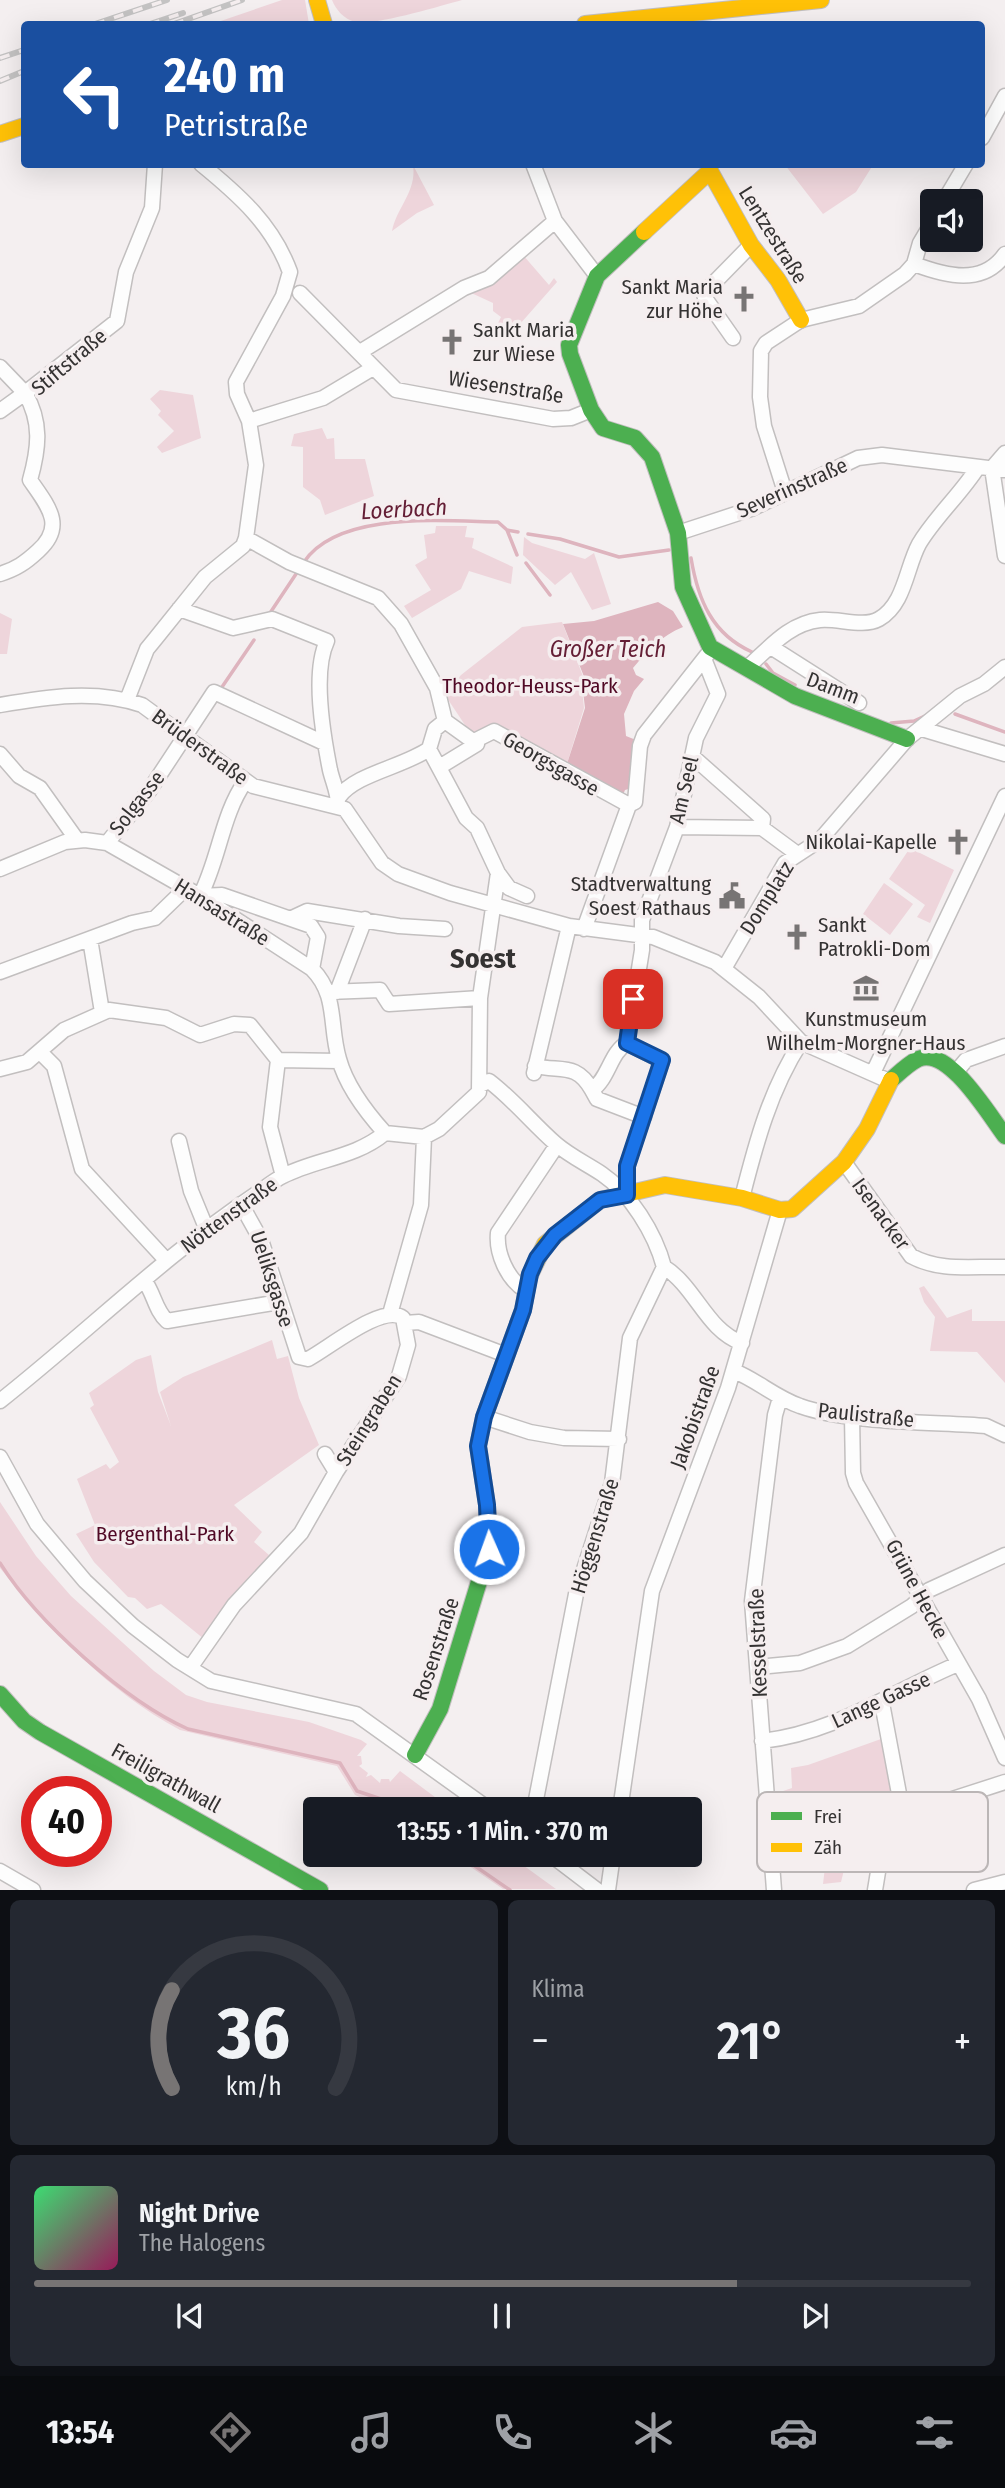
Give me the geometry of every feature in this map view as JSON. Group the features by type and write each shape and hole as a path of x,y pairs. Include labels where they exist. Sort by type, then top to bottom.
{"street":[{"path":"317,0 323,21"},
{"path":"614,21 821,0"},
{"path":"985,134 1000,116 1005,96"},
{"path":"0,134 21,127"},
{"name":"Stiftstraße","path":"0,574 17,568 39,550 50,539 54,527 47,505 30,480 39,435 37,415 26,393 117,321 126,272 152,208 155,168"},
{"path":"127,699 147,649 205,577 243,546 257,466 249,421 237,394 236,382 283,296 290,272 270,231 243,201 206,168"},
{"path":"535,168 555,221 597,276 569,345 591,410"},
{"path":"951,189 964,168"},
{"name":"Lentzestraße","path":"597,276 710,171 751,244 778,280 801,320"},
{"path":"360,352 464,288 489,278 555,221"},
{"path":"785,492 764,426 760,397 761,351 766,343 801,320 859,306 914,264 920,243"},
{"path":"733,338 705,299 704,293 751,244"},
{"path":"914,264 951,274 977,276 996,266 1005,254"},
{"name":"Wiesenstraße","path":"300,293 396,390 553,419 570,418 591,410 603,428 635,438 652,457 665,488 678,533 683,587 707,654"},
{"path":"0,367 26,393 0,411"},
{"path":"249,421 323,398 373,368"},
{"path":"584,929 629,805 635,802 640,746 644,735 707,654 749,666 802,624 821,620 871,622 880,618 901,592 919,544 1005,453"},
{"name":"Severinstraße","path":"678,533 751,509 858,458 882,455 992,468"},
{"path":"992,468 1005,556"},
{"path":"246,538 289,562 378,598 401,624 437,688 445,721 477,744 441,766"},
{"path":"179,609 233,628 272,619 327,641 320,657 324,743 333,786 339,802 382,863 398,874 450,893 569,926 653,937 725,967 779,1016 801,1042 889,1081"},
{"path":"771,647 859,704"},
{"name":"Am Seel","path":"627,1043 643,936 642,920 677,827 696,738 718,694 707,654"},
{"name":"Damm","path":"749,666 790,694 817,707 907,739"},
{"path":"907,739 960,696 984,684 1005,667"},
{"name":"Solgasse","path":"107,843 149,791 214,692 324,743"},
{"name":"Brüderstraße","path":"0,705 78,695 127,699 142,705 246,782 339,802"},
{"path":"339,802 347,786 410,762 429,749 435,729 445,721"},
{"path":"922,729 1005,754"},
{"name":"Georgsgasse","path":"474,741 494,731 629,805"},
{"name":"Domplatz","path":"725,967 785,863 796,853 820,840 907,739"},
{"path":"429,749 441,766 467,818 477,828 498,873 509,888 527,896"},
{"path":"0,754 19,776 40,788 77,840"},
{"path":"692,756 762,819 762,828"},
{"path":"200,896 212,874 237,793 246,782"},
{"path":"873,1073 1005,796"},
{"path":"677,827 762,828 796,853"},
{"path":"0,869 77,840 107,843"},
{"name":"Hansastraße","path":"107,843 132,855 185,890 200,896 312,968 333,996"},
{"path":"365,919 333,996 339,1061 369,1114 385,1133 424,1137 451,1119 479,1092 480,998 498,873"},
{"path":"0,972 155,918 185,890"},
{"path":"200,896 222,895 311,926 318,937 312,968"},
{"path":"292,918 307,911 399,926 445,929"},
{"path":"569,926 534,1069 576,1071 584,1077 597,1099 644,1117"},
{"path":"90,939 102,1012"},
{"path":"333,996 380,990 390,1004 480,998"},
{"path":"0,1069 27,1062 41,1053 64,1030 102,1012 133,1012 166,1018 200,1035 234,1024 250,1026 278,1060 270,1127 283,1176"},
{"path":"742,1198 755,1141 773,1093 801,1042"},
{"path":"592,1090 602,1082 620,1047 627,1043 662,1060 627,1166 627,1195"},
{"path":"956,1072 966,1060 1005,1046"},
{"path":"41,1053 54,1066 82,1169 166,1260"},
{"path":"780,1210 792,1209 844,1163 867,1129 889,1081 908,1064 929,1057 956,1072 1005,1136"},
{"path":"278,1060 339,1061"},
{"path":"480,1085 489,1081 514,1101 557,1145 603,1175 627,1195 661,1254 664,1267 677,1275 720,1332 742,1343"},
{"name":"Nöttenstraße","path":"0,1401 166,1260 241,1204 283,1176 372,1144 385,1133"},
{"path":"424,1137 421,1205 390,1314 398,1315 405,1323 419,1322 506,1354"},
{"path":"178,1141 191,1191 207,1230"},
{"path":"525,1290 516,1284 503,1263 497,1245 498,1233 557,1145"},
{"name":"Isenacker","path":"844,1163 911,1256 927,1265 942,1267 1005,1267"},
{"name":"Rosenstraße","path":"415,1755 440,1709 489,1549 487,1505 478,1446 484,1417 523,1310 525,1290 537,1258 555,1235 600,1200 665,1185 742,1198 780,1210"},
{"name":"Ueliksgasse","path":"241,1204 261,1240 299,1357 308,1359 332,1346 360,1325 390,1314"},
{"name":"Jakobistraße","path":"622,1797 652,1591 734,1371 780,1210"},
{"name":"Höggenstraße","path":"537,1797 576,1594 612,1483 630,1338 664,1267"},
{"path":"144,1280 152,1290 160,1315 167,1321 279,1302"},
{"name":"Steingraben","path":"190,1668 234,1605 301,1533 336,1472 399,1376 408,1345 405,1323"},
{"name":"Paulistraße","path":"734,1371 803,1408 852,1416 986,1426 1005,1435"},
{"name":"Kesselstraße","path":"766,1792 752,1601 770,1450 780,1398"},
{"name":"Grüne Hecke","path":"852,1416 853,1472 856,1483 899,1554 920,1598 995,1730 1005,1758"},
{"path":"484,1417 530,1432 564,1438 619,1439"},
{"path":"325,1454 336,1472"},
{"path":"0,1457 37,1524 85,1581 133,1626 190,1668 211,1681 356,1714 472,1797"},
{"path":"758,1667 800,1663 847,1646 876,1630 929,1590 1005,1555"},
{"name":"Lange Gasse","path":"762,1741 822,1728 883,1703 915,1683 958,1664"},
{"name":"Freiligrathwall","path":"0,1693 24,1721 40,1732 320,1889"},
{"path":"883,1703 899,1792"},
{"path":"974,1792 1005,1782"},
{"path":"567,1867 597,1889"},
{"path":"608,1889 612,1867"},
{"path":"0,1871 33,1889"},
{"path":"974,1889 1005,1882"}],"green space":[{"path":"282,0 305,0 308,21 221,21"},
{"path":"332,0 462,0 377,21 351,21 338,11"},
{"path":"415,168 434,205 417,213 392,231 412,183"},
{"path":"787,168 871,168 856,192 823,214"},
{"path":"523,255 549,285 554,278 557,282 520,324 512,328 496,327 501,317 493,311 493,303 467,291"},
{"path":"160,390 193,395 201,438 162,453 157,447 174,431 158,415 161,411 150,399"},
{"path":"322,428 327,439 334,438 335,459 365,459 374,496 325,515 320,500 303,487 303,447 291,446 294,434"},
{"path":"436,526 467,526 465,537 474,538 472,548 513,567 511,584 469,571 461,589 412,618 404,606 431,590 415,565 427,558 424,535 435,533"},
{"path":"524,537 532,543 585,559 594,553 611,604 592,610 571,572 555,585 523,555"},
{"path":"0,613 12,619 7,654 0,654"},
{"name":"Theodor-Heuss-Park","path":"562,622 584,679 581,681 584,708 565,770 492,724 473,737 445,695 461,675 522,627"},
{"path":"910,848 954,870 930,923 917,917 925,905 889,879"},
{"path":"884,883 913,904 890,935 863,914"},
{"path":"924,1286 947,1318 972,1309 972,1321 1005,1321 1005,1383 977,1352 930,1351 935,1317 924,1302 919,1288"},
{"name":"Bergenthal-Park","path":"272,1340 277,1359 288,1356 299,1398 319,1445 234,1505 262,1532 254,1542 269,1555 204,1639 161,1604 147,1609 135,1598 128,1597 94,1562 76,1534 95,1525 77,1479 106,1464 110,1469 119,1462 90,1408 94,1405 89,1393 136,1360 151,1355 158,1392 171,1426 160,1392 183,1377"},
{"path":"0,1502 36,1556 71,1596 154,1671 186,1695 207,1702 309,1722 361,1740 367,1744 357,1756 361,1756 362,1764 359,1766 368,1773 366,1777 371,1775 380,1783 381,1779 389,1779 390,1782 400,1771 435,1797 360,1797 355,1795 337,1766 180,1730 129,1697 82,1658 39,1614 0,1568"},
{"path":"881,1739 893,1792 780,1792 792,1788 791,1768 808,1765"},
{"path":"471,1867 526,1867 556,1889 503,1889"},
{"path":"824,1872 844,1872 841,1882 823,1884"}],"water":[{"name":"Großer Teich","path":"658,602 673,611 683,627 655,644 633,668 636,675 644,679 634,691 624,714 626,736 636,740 632,788 625,790 622,797 565,770 585,708 582,682 585,679 563,624 594,621"}],"waterway":[{"name":"Loerbach","path":"304,562 320,546 341,534 393,522 421,521 498,522 507,530 517,555"},
{"path":"507,530 518,532"},
{"path":"528,534 560,539 619,557 669,550"},
{"path":"691,558 698,588 709,614 727,636 752,652"},
{"name":"Loerbach","path":"526,563 550,595"},
{"name":"Loerbach","path":"270,613 298,571"},
{"name":"Loerbach","path":"222,687 254,640"},
{"path":"766,664 773,673 795,685"},
{"path":"955,714 1005,732"},
{"path":"891,723 914,721 927,715"},
{"path":"0,1563 16,1586 59,1634 84,1658 137,1700 188,1729 340,1763 357,1791 375,1797"},
{"path":"476,1867 510,1890"}],"railway":[{"path":"104,21 167,0"},
{"path":"182,21 242,0"},
{"path":"159,21 183,13"},
{"path":"0,58 21,51"},
{"path":"0,81 21,72"}],"traffic: fast":[{"path":"644,232 597,276 569,345 570,354 591,410 603,428 635,438 652,457 678,533 683,587 710,647 795,696 907,739"},
{"path":"891,1080 918,1059 930,1057 942,1062 967,1084 1005,1136"},
{"path":"415,1755 440,1709 489,1549 487,1505 478,1446 484,1417 523,1310 529,1277"},
{"path":"0,1694 24,1721 40,1732 320,1890"}],"traffic: slow":[{"path":"317,0 323,21"},
{"path":"614,21 821,0"},
{"path":"0,134 21,127"},
{"path":"644,232 710,171 751,245 778,280 801,320"},
{"path":"529,1277 545,1244 600,1200 665,1185 742,1198 780,1210 792,1209 844,1162 867,1129 891,1080"}],"place":[{"name":"Sankt Maria zur Höhe","path":"744,299"},
{"name":"Sankt Maria zur Wiese","path":"452,342"},
{"name":"Nikolai-Kapelle","path":"958,842"},
{"name":"Stadtverwaltung Soest Rathaus","path":"732,896"},
{"name":"Sankt Patrokli-Dom","path":"797,937"},
{"name":"Kunstmuseum Wilhelm-Morgner-Haus","path":"866,988"}],"district":[{"name":"Soest","path":"483,958"}],"route":[{"path":"489,1549 487,1505 478,1446 484,1417 523,1310 530,1274 545,1244 555,1235 600,1200 627,1195 627,1166 662,1060 631,1048 627,1043 633,999"}]}
